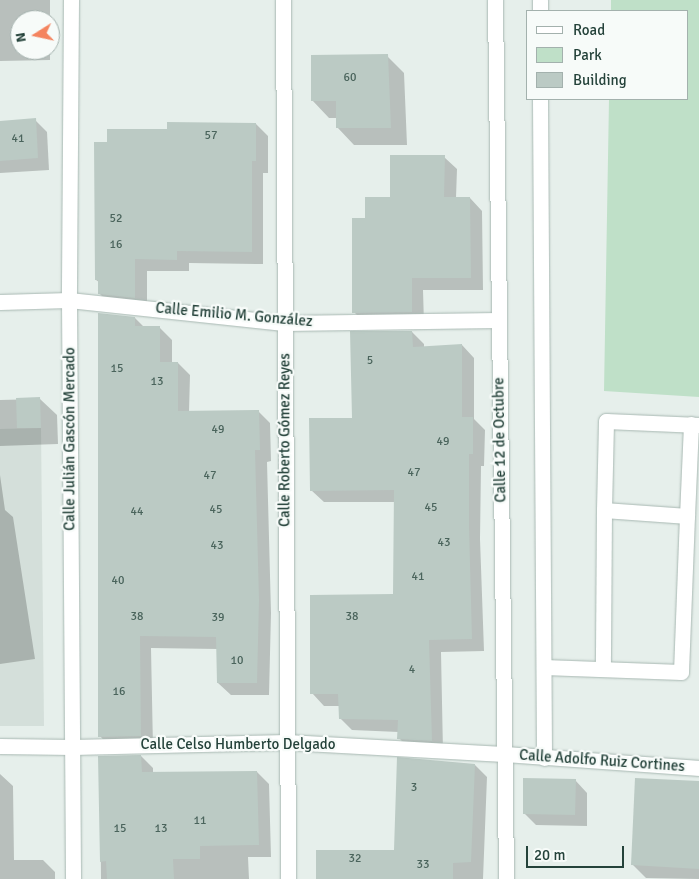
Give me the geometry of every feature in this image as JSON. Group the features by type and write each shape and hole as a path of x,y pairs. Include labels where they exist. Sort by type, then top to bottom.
{"street":[{"name":"Calle Julián Gascón Mercado","path":"71,0 69,300 74,879"},
{"name":"Calle Roberto Gómez Reyes","path":"283,0 288,879"},
{"name":"Calle 12 de Octubre","path":"495,0 498,320 506,754 506,879"},
{"path":"540,100 544,758"},
{"name":"Calle Emilio M. González","path":"0,302 69,300 284,322 498,320"},
{"path":"544,667 681,672 687,516 695,424 606,421 603,668"},
{"path":"604,510 687,516"},
{"name":"Calle Celso Humberto Delgado","path":"0,746 72,747 288,742 506,754"},
{"name":"Calle Adolfo Ruiz Cortines","path":"506,754 699,768"}],"shaded area":[{"path":"41,428 44,726 0,726 0,429"}],"green space":[{"path":"611,0 699,0 699,397 604,391 609,100 689,100 689,10 611,10"}],"building":[{"path":"388,54 391,128 336,128 336,101 311,101 311,55"},
{"path":"36,118 38,158 0,161 0,121"},
{"path":"167,122 256,123 256,161 252,161 252,252 177,251 177,260 135,259 135,298 98,294 98,280 95,280 94,142 107,142 107,129 167,129"},
{"path":"390,155 445,155 444,197 470,197 471,278 412,278 412,312 352,313 352,218 365,218 365,197 390,197"},
{"path":"98,313 135,317 135,326 160,326 160,362 178,362 178,411 259,410 260,450 255,450 259,600 257,683 217,683 216,637 140,636 141,736 98,737"},
{"path":"350,331 412,331 413,347 462,344 462,417 473,417 473,454 469,454 472,639 429,640 432,741 397,739 398,720 339,719 338,694 310,694 310,595 393,594 394,490 310,491 309,418 352,418"},
{"path":"40,397 41,428 17,428 16,398"},
{"path":"141,755 142,772 257,771 259,845 200,846 200,859 173,859 174,879 107,879 106,861 100,862 98,756"},
{"path":"397,757 475,764 471,862 453,863 453,879 316,879 316,850 394,850"},
{"path":"523,778 576,779 575,815 523,814"},
{"path":"635,778 699,781 699,869 631,865"}]}
